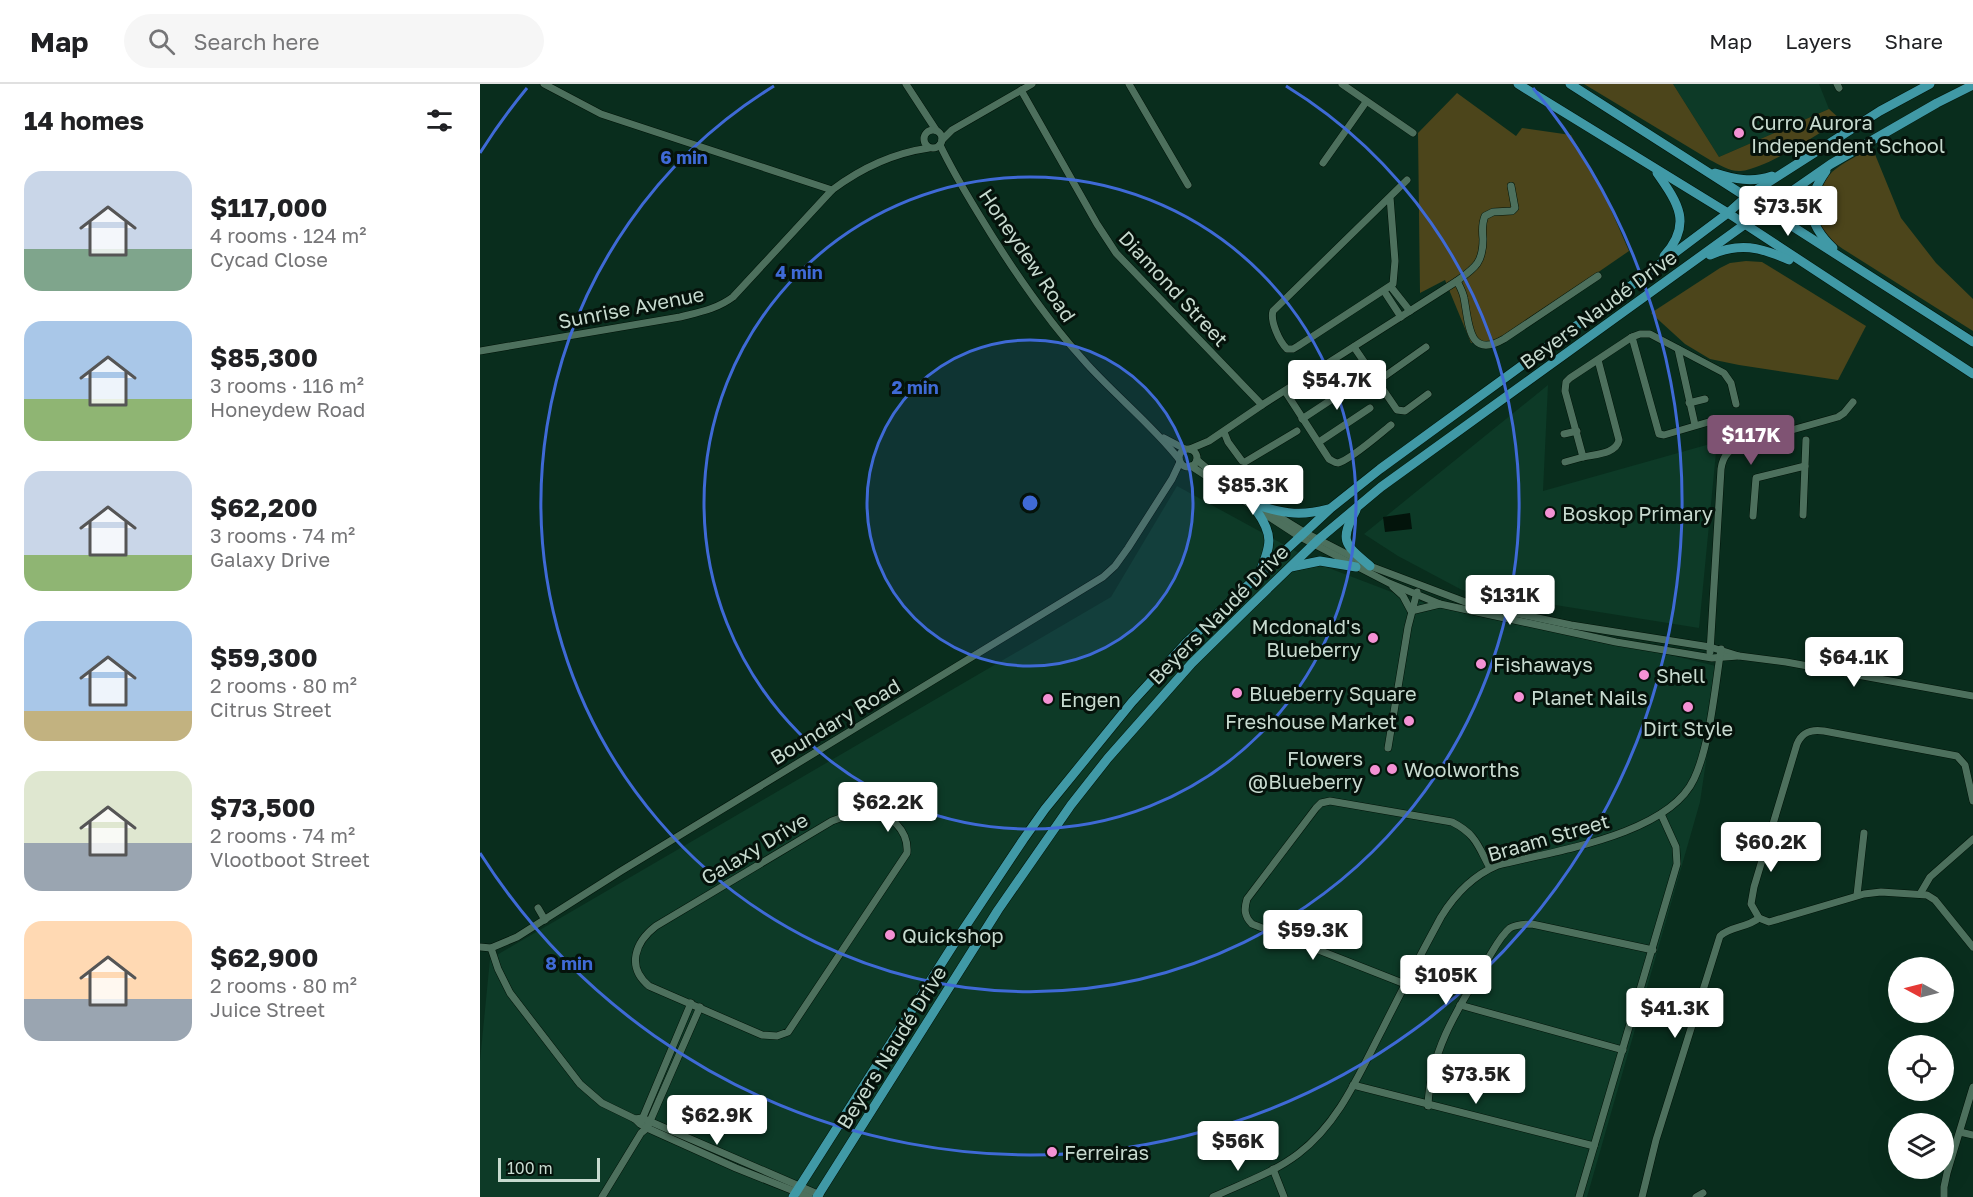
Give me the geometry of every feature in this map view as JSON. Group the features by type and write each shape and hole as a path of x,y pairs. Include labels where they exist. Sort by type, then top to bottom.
{"main road":[{"path":"1518,84 1728,213 1973,374"},
{"path":"1570,84 1973,342"},
{"name":"Beyers Naudé Drive","path":"797,1192 957,939 1045,809 1132,702 1186,643 1331,508 1430,430 1728,213 1747,196 1880,111 1930,84"},
{"name":"Beyers Naudé Drive","path":"819,1196 998,910 1071,805 1161,696 1289,567 1359,505 1766,209 1831,164 1973,85"},
{"path":"1831,164 1816,185 1812,196 1812,220 1820,236 1852,266"},
{"path":"1698,167 1745,180 1766,178 1783,172"},
{"path":"1652,269 1668,252 1677,235 1680,218 1670,190 1653,168"},
{"path":"1692,263 1728,248 1754,247 1770,251 1815,272"},
{"path":"1359,505 1348,524 1346,535 1351,550 1370,566"},
{"path":"1258,508 1302,514 1331,508"},
{"path":"1257,577 1268,552 1270,540 1266,524 1258,508"},
{"path":"1289,567 1320,561 1356,567"}],"street":[{"path":"544,84 608,117 832,190"},
{"path":"906,84 937,131 941,142"},
{"path":"922,110 924,142 931,148 941,142 952,130 1032,84"},
{"path":"1129,84 1188,185"},
{"path":"1342,84 1413,133"},
{"name":"Diamond Street","path":"1021,90 1116,253 1262,405"},
{"path":"1323,164 1366,102"},
{"path":"925,136 929,131 952,130"},
{"name":"Sunrise Avenue","path":"911,150 925,136"},
{"name":"Honeydew Road","path":"941,142 949,164 996,244 1038,306 1086,364 1161,437 1179,460"},
{"name":"Sunrise Avenue","path":"480,351 680,316 722,305 733,297 832,190 845,180 911,150 931,148"},
{"name":"Honeydew Road","path":"931,148 949,164"},
{"path":"1390,197 1395,261 1394,280 1387,289 1293,349 1287,349 1282,344 1272,313 1407,180"},
{"path":"1511,186 1515,208 1512,211 1485,216 1482,224 1483,241 1480,260 1473,270 1262,405 1224,432 1180,453 1179,460 1184,466 1190,467 1316,542 1370,566 1468,603 1513,614 1650,639 1721,649 1739,656"},
{"path":"1457,281 1464,296 1472,337 1477,342 1488,345 1504,339 1598,276"},
{"path":"1387,289 1410,311"},
{"path":"1387,289 1401,317"},
{"path":"1583,457 1565,391 1566,382 1632,337 1640,334 1650,334 1724,373 1731,383 1736,404"},
{"path":"1632,337 1659,434 1664,435 1712,421"},
{"path":"1354,347 1397,410 1405,411 1428,394"},
{"path":"1378,381 1426,347"},
{"path":"1678,349 1695,425"},
{"path":"1565,462 1613,450 1618,445 1619,440 1598,360"},
{"path":"1302,419 1358,382"},
{"path":"1286,391 1329,459 1334,462 1340,462 1391,425"},
{"path":"1689,403 1705,399"},
{"path":"1709,657 1721,469 1725,456 1733,448 1745,443 1838,417 1852,402"},
{"path":"1319,442 1370,408"},
{"path":"1224,432 1228,442 1245,462 1297,431"},
{"path":"1564,434 1577,431"},
{"name":"Honeydew Road","path":"1161,437 1187,449"},
{"path":"1803,515 1806,440"},
{"path":"1190,467 1209,441"},
{"path":"1187,449 1216,476 1258,508"},
{"name":"Boundary Road","path":"480,947 491,948 517,937 1103,577 1115,566 1172,479 1179,460"},
{"path":"1753,516 1756,478 1805,466"},
{"name":"Boundary Road","path":"1172,479 1190,467"},
{"path":"1316,542 1356,567 1440,604 1616,642 1709,657 1739,656 1786,662 1973,696"},
{"path":"1389,583 1403,596 1411,611"},
{"path":"1388,748 1411,611 1420,585"},
{"path":"1411,611 1440,604"},
{"name":"Braam Street","path":"1213,1197 1273,1169 1298,1154 1333,1118 1353,1085 1448,905 1466,885 1490,868 1630,829 1661,814 1686,792 1694,780 1701,760 1721,649"},
{"path":"1973,801 1965,765 1957,756 1824,731 1807,732 1801,736 1797,744 1754,887 1751,904 1759,918 1769,922 1857,895 1881,892 1927,895 1935,900 1973,947"},
{"path":"1406,984 1252,924 1245,913 1247,899 1316,808 1330,801 1452,822 1472,835 1490,868"},
{"name":"Galaxy Drive","path":"867,810 874,811 900,826 907,841 906,857 788,1032 777,1036 762,1035 691,1003 649,986 642,980 637,972 636,958 638,948 647,933 841,817 867,810"},
{"path":"1579,1197 1674,874 1678,855 1661,814"},
{"path":"1857,895 1863,833"},
{"path":"1920,894 1930,878 1973,839"},
{"path":"616,864 621,871"},
{"path":"538,909 545,920"},
{"path":"1642,1197 1659,1130 1720,936 1724,932 1752,924 1759,918"},
{"path":"1428,1106 1431,1073 1444,1039 1460,1005 1500,940 1512,927 1519,924 1532,924 1653,950"},
{"path":"491,948 510,993 580,1084 602,1103 642,1124 742,1163 809,1197"},
{"path":"642,1124 691,1003"},
{"path":"1460,1005 1623,1050"},
{"path":"602,1197 642,1124 700,1007"},
{"path":"1353,1085 1428,1106 1594,1146"},
{"path":"1944,1197 1946,1180 1973,1087"},
{"path":"1960,1132 1973,1135"},
{"path":"1273,1169 1284,1197"},
{"path":"797,1192 819,1196"}],"shaded area":[{"path":"1584,84 1673,84 1719,157 1829,109 1841,120 1777,158 1752,169 1737,171 1710,160"},
{"name":"Curro Aurora Independent School","path":"1673,84 1819,84 1829,109 1719,157"},
{"path":"1457,93 1516,136 1522,128 1571,135 1604,194 1629,251 1498,341 1471,343 1445,280 1420,293 1418,133"},
{"path":"1872,147 1901,218 1936,263 1973,299 1973,331 1843,249 1822,229 1818,205 1824,183 1841,165"},
{"path":"1762,262 1866,326 1838,380 1710,359 1685,344 1651,313 1720,268 1730,263"},
{"name":"Boskop Primary","path":"1548,385 1543,491 1717,442 1699,628 1462,590 1398,556 1364,534"},
{"path":"1177,486 1321,565 1410,599 1444,608 1616,642 1720,667 1700,802 1587,1197 480,1197 480,1061 490,959 1111,597"},
{"path":"1410,513 1412,529 1385,532 1383,517"}],"place":[{"name":"Curro Aurora Independent School","path":"1739,133"},
{"name":"Boskop Primary","path":"1550,513"},
{"name":"Mcdonald's Blueberry","path":"1373,638"},
{"name":"Fishaways","path":"1481,664"},
{"name":"Shell","path":"1644,675"},
{"name":"Blueberry Square","path":"1237,693"},
{"name":"Planet Nails","path":"1519,697"},
{"name":"Engen","path":"1048,699"},
{"name":"Dirt Style","path":"1688,707"},
{"name":"Freshouse Market","path":"1409,721"},
{"name":"Woolworths","path":"1392,769"},
{"name":"Flowers @Blueberry","path":"1375,770"},
{"name":"Quickshop","path":"890,935"},
{"name":"Ferreiras","path":"1052,1152"}]}
